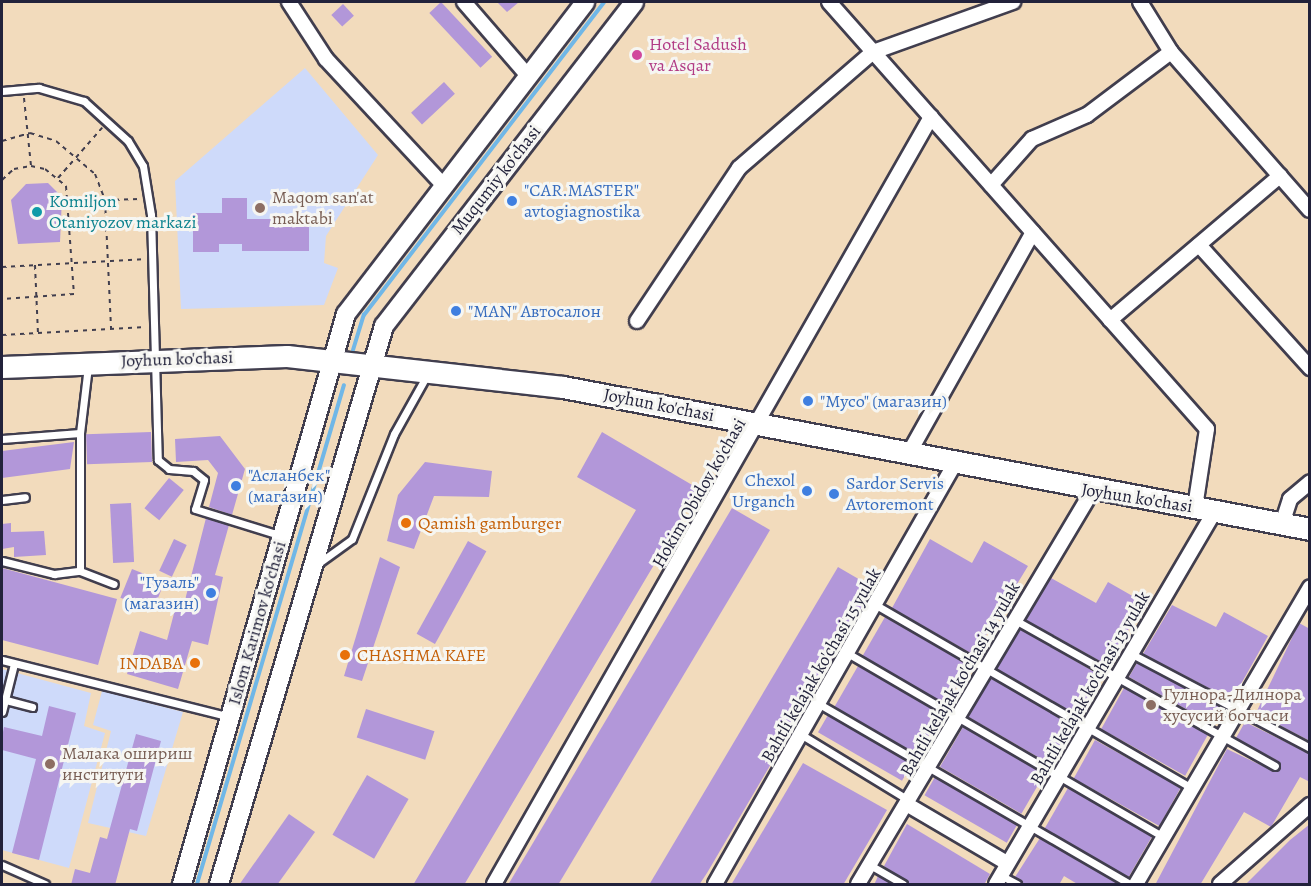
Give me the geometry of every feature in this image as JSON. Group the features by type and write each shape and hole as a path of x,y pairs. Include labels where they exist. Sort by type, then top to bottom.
{"main road":[{"name":"Muqumiy ko'chasi","path":"330,361 346,314 585,2"},
{"name":"Muqumiy ko'chasi","path":"371,364 384,326 634,2"},
{"name":"Joyhun ko'chasi","path":"2,367 156,359 287,356 563,387 956,462 1092,491 1310,529"},
{"name":"Islom Karimov ko'chasi","path":"182,885 330,361"},
{"name":"Islom Karimov ko'chasi","path":"219,885 371,364"}],"street":[{"path":"289,2 326,59 444,186"},
{"path":"464,2 528,75"},
{"path":"829,2 1207,429 1205,509"},
{"path":"637,321 739,168 873,52 1013,2"},
{"path":"1140,2 1171,52 1310,210"},
{"path":"991,185 1032,139 1087,115 1171,52"},
{"name":"Hokim Obidov ko'chasi","path":"494,885 759,424 931,117"},
{"path":"1110,320 1280,176"},
{"path":"909,453 1032,232"},
{"path":"1199,245 1310,368"},
{"name":"Bahtli kelajak ko'chasi 15 yulak","path":"715,885 821,705 956,462"},
{"path":"1282,524 1290,499 1310,482"},
{"name":"Bahtli kelajak ko'chasi 14 yulak","path":"858,885 909,803 928,767 1092,491"},
{"name":"Bahtli kelajak ko'chasi 13 yulak","path":"1002,874 1130,653 1205,509"},
{"path":"1136,885 1310,587"},
{"path":"909,803 1002,874"},
{"path":"1220,885 1310,805"}],"lane":[{"path":"2,91 39,88 84,101 110,119 143,166 152,259 158,460 169,469 193,471 204,480 195,509 282,536"},
{"path":"80,571 80,433 88,364"},
{"path":"311,568 352,539 394,434 429,372"},
{"path":"2,439 80,433"},
{"path":"2,500 25,497"},
{"path":"2,561 54,574 80,571 114,584"},
{"path":"876,605 1192,788"},
{"path":"1015,620 1117,676 1221,738 1275,766"},
{"path":"1130,653 1310,748"},
{"path":"849,654 1163,837"},
{"path":"2,660 230,717"},
{"path":"2,712 15,663"},
{"path":"6,700 32,706"},
{"path":"821,705 1130,885"},
{"path":"802,735 909,803"},
{"path":"2,865 45,885"},
{"path":"870,865 903,885"},
{"path":"1002,874 1017,885"}],"path":[{"path":"22,89 31,166"},
{"path":"58,178 110,119"},
{"path":"2,141 28,135 56,141 79,154 95,174 105,200 111,329"},
{"path":"2,177 31,166 58,178 70,201 74,294 2,299"},
{"path":"70,201 148,199"},
{"path":"2,267 152,259"},
{"path":"35,265 38,333"},
{"path":"2,335 154,327"}],"shaded area":[{"name":"Maqom san'at maktabi","path":"305,68 378,155 326,236 324,263 338,268 324,305 181,309 175,181"},
{"path":"2,669 91,693 84,726 105,733 69,868 2,850"},
{"path":"102,691 183,712 146,836 88,823 111,731 93,725"}],"building":[{"path":"441,2 492,57 480,68 429,13"},
{"path":"497,2 519,2 507,12"},
{"path":"343,4 354,16 342,27 331,15"},
{"path":"444,82 455,94 422,124 411,113"},
{"name":"Komiljon Otaniyozov markazi","path":"48,183 62,197 60,242 18,244 11,200 26,184"},
{"path":"222,198 247,198 247,219 309,219 309,251 242,251 242,244 219,244 219,252 193,252 193,213 222,213"},
{"path":"151,432 152,462 87,464 86,434"},
{"path":"602,432 699,489 464,885 413,885 636,510 577,477"},
{"path":"220,436 245,469 232,515 209,507 218,473 208,460 176,462 175,439"},
{"path":"74,442 70,469 2,478 2,451"},
{"name":"Qamish gamburger","path":"425,462 492,471 489,497 434,496 414,549 387,541 398,495"},
{"path":"169,478 184,490 159,520 144,508"},
{"path":"131,503 134,562 113,563 110,504"},
{"path":"732,508 770,530 759,549 558,885 508,885"},
{"path":"206,518 229,525 215,575 223,577 208,645 192,641 178,689 127,674 140,631 167,640 177,602 184,604"},
{"path":"11,523 11,532 44,531 46,555 14,557 14,547 2,549 2,524"},
{"path":"174,539 187,545 172,577 159,571"},
{"path":"930,539 972,563 984,541 1028,566 974,655 892,608"},
{"path":"468,541 486,551 435,644 417,634"},
{"path":"380,557 400,567 362,681 344,676"},
{"path":"838,567 874,588 707,873 699,885 649,885"},
{"path":"2,568 117,599 98,665 2,640"},
{"path":"132,569 164,582 153,611 120,598"},
{"path":"1051,578 1096,603 1108,582 1143,602 1109,666 1026,620"},
{"path":"1172,605 1216,627 1224,612 1268,636 1232,700 1143,654"},
{"path":"885,617 969,666 947,704 862,656"},
{"path":"1299,623 1310,629 1310,741 1256,713"},
{"path":"1020,629 1102,676 1079,716 997,669"},
{"path":"1137,663 1224,709 1214,725 1129,677"},
{"path":"858,666 941,714 918,755 834,707"},
{"path":"991,678 1073,726 1051,764 968,717"},
{"path":"1124,688 1208,735 1185,776 1101,729"},
{"path":"49,706 76,713 39,860 12,853 36,759 2,750 2,737 4,727 42,736"},
{"path":"366,709 434,731 425,760 357,738"},
{"path":"828,715 912,764 902,781 818,732"},
{"path":"1245,722 1310,754 1310,782 1300,777 1271,827 1244,812 1200,885 1155,885 1227,749 1273,771 1280,768 1278,761 1236,738"},
{"path":"963,727 1044,774 1021,814 940,767"},
{"path":"136,734 161,741 137,831 130,829 115,885 71,885 75,869 90,873 100,837 107,839"},
{"path":"1095,740 1181,788 1159,826 1074,778"},
{"path":"803,763 887,810 843,885 731,885"},
{"path":"367,775 409,799 374,859 332,835"},
{"path":"935,777 1017,824 1007,843 924,795"},
{"path":"1068,788 1152,837 1129,877 1044,829"},
{"path":"289,814 315,832 277,885 239,885"},
{"path":"907,824 990,874 984,885 909,885 884,866"},
{"path":"1310,824 1310,885 1245,885 1290,840"},
{"path":"1040,838 1120,885 1079,885 1064,876 1059,885 1022,883 1015,877"},
{"path":"878,876 893,885 874,885"}],"waterway":[{"path":"353,350 364,315 604,2"},
{"path":"197,884 344,385"}],"place":[{"name":"Hotel Sadush va Asqar","path":"637,55"},
{"name":"\"CAR.MASTER\" avtogiagnostika","path":"512,201"},
{"name":"Maqom san'at maktabi","path":"260,208"},
{"name":"Komiljon Otaniyozov markazi","path":"37,212"},
{"name":"\"MAN\" Автосалон","path":"456,311"},
{"name":"\"Мусо\" (магазин)","path":"808,401"},
{"name":"\"Асланбек\" (магазин)","path":"236,486"},
{"name":"Chexol Urganch","path":"807,491"},
{"name":"Sardor Servis Avtoremont","path":"834,494"},
{"name":"Qamish gamburger","path":"406,523"},
{"name":"\"Гузаль\" (магазин)","path":"211,593"},
{"name":"CHASHMA KAFE","path":"345,655"},
{"name":"INDABA","path":"195,663"},
{"name":"Гулнора-Дилнора хусусий богчаси","path":"1151,705"},
{"name":"Малака ошириш институти","path":"50,764"}]}
